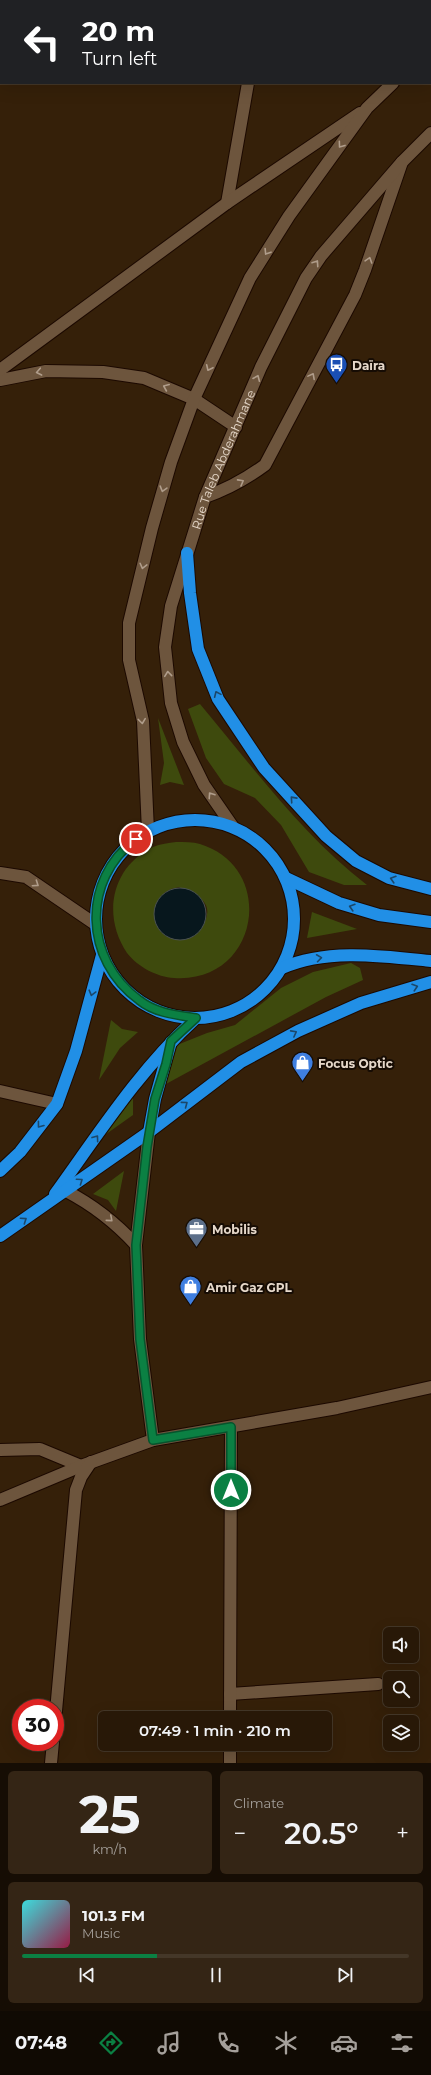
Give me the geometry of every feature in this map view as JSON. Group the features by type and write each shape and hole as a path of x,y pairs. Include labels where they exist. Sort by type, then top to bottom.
{"highway":[{"path":"186,553 198,648 218,699 264,768 326,836 356,861 389,878 431,889"},
{"path":"204,820 233,827 264,848 286,878 293,900 295,923 291,946 282,968 266,988 246,1004 222,1014 196,1018 166,1014 139,1001 117,981 102,955 95,924 98,896 108,870 125,848 148,831 175,821 204,820"},
{"path":"286,878 339,903 379,915 431,922"},
{"path":"0,1171 20,1152 57,1104 76,1051 102,955"},
{"path":"282,968 296,962 324,957 382,957 431,961"},
{"path":"0,1236 149,1132 242,1062 298,1030 362,1003 431,982"},
{"path":"48,1203 127,1095 171,1041 196,1018"},
{"path":"149,1132 155,1099 166,1064 171,1041"}],"street":[{"path":"227,203 248,84"},
{"path":"0,370 227,203 367,108 392,84"},
{"path":"148,831 143,721 129,660 129,623 152,528 171,462 194,399 250,278 289,216 367,108"},
{"name":"Rue Taleb Abderahmane","path":"233,827 204,785 183,742 172,703 165,647 171,606 186,553 205,498 261,367 306,278 321,256 402,162 431,133"},
{"path":"205,498 244,480 265,465 355,295 402,162"},
{"path":"0,380 46,370 103,372 144,378 194,399 236,427"},
{"path":"0,873 26,877 95,924"},
{"path":"0,1091 57,1104"},
{"path":"149,1132 136,1245 140,1339 153,1440"},
{"path":"66,1191 104,1214 121,1228 136,1245"},
{"path":"0,1500 86,1464 153,1440 337,1408 431,1387"},
{"path":"230,1711 231,1427"},
{"path":"0,1450 40,1449 86,1464"},
{"path":"57,1699 76,1490 86,1464"},
{"path":"230,1694 378,1684"},
{"path":"51,1763 52,1751"},
{"path":"230,1751 230,1763"}],"green space":[{"path":"200,704 259,776 300,822 343,865 367,885 344,885 309,872 281,825 255,798 224,784 206,758 188,709"},
{"path":"158,718 184,785 170,782 160,785 164,763"},
{"path":"176,842 200,844 225,857 241,876 248,899 248,922 240,945 225,963 203,975 174,978 161,976 148,970 131,958 119,939 113,908 115,894 120,880 128,867 139,856 153,847","holes":["179,887 201,899 207,909 205,921 198,931 190,938 164,893"]},
{"path":"312,912 357,929 307,938"},
{"path":"351,963 360,968 363,980 326,997 166,1084 177,1045 207,1033 235,1025 281,988 313,972"},
{"path":"111,1020 122,1029 138,1032 120,1048 99,1080"},
{"path":"133,1091 133,1115 102,1137"},
{"path":"124,1171 116,1211 108,1200 93,1194"}],"shaded area":[{"path":"175,888 185,888 199,895 206,909 206,919 199,933 185,940 175,940 165,936 158,929 154,919 154,909 158,899 165,892"}],"place":[{"name":"Daïra","path":"336,384"},
{"name":"Focus Optic","path":"302,1082"},
{"name":"Mobilis","path":"197,1248"},
{"name":"Amir Gaz GPL","path":"191,1306"}],"route":[{"path":"136,839 125,848 108,870 98,896 95,924 102,955 117,981 139,1001 166,1014 196,1018 171,1041 166,1064 155,1099 145,1162 136,1245 140,1339 153,1440 231,1427 231,1490"}]}
